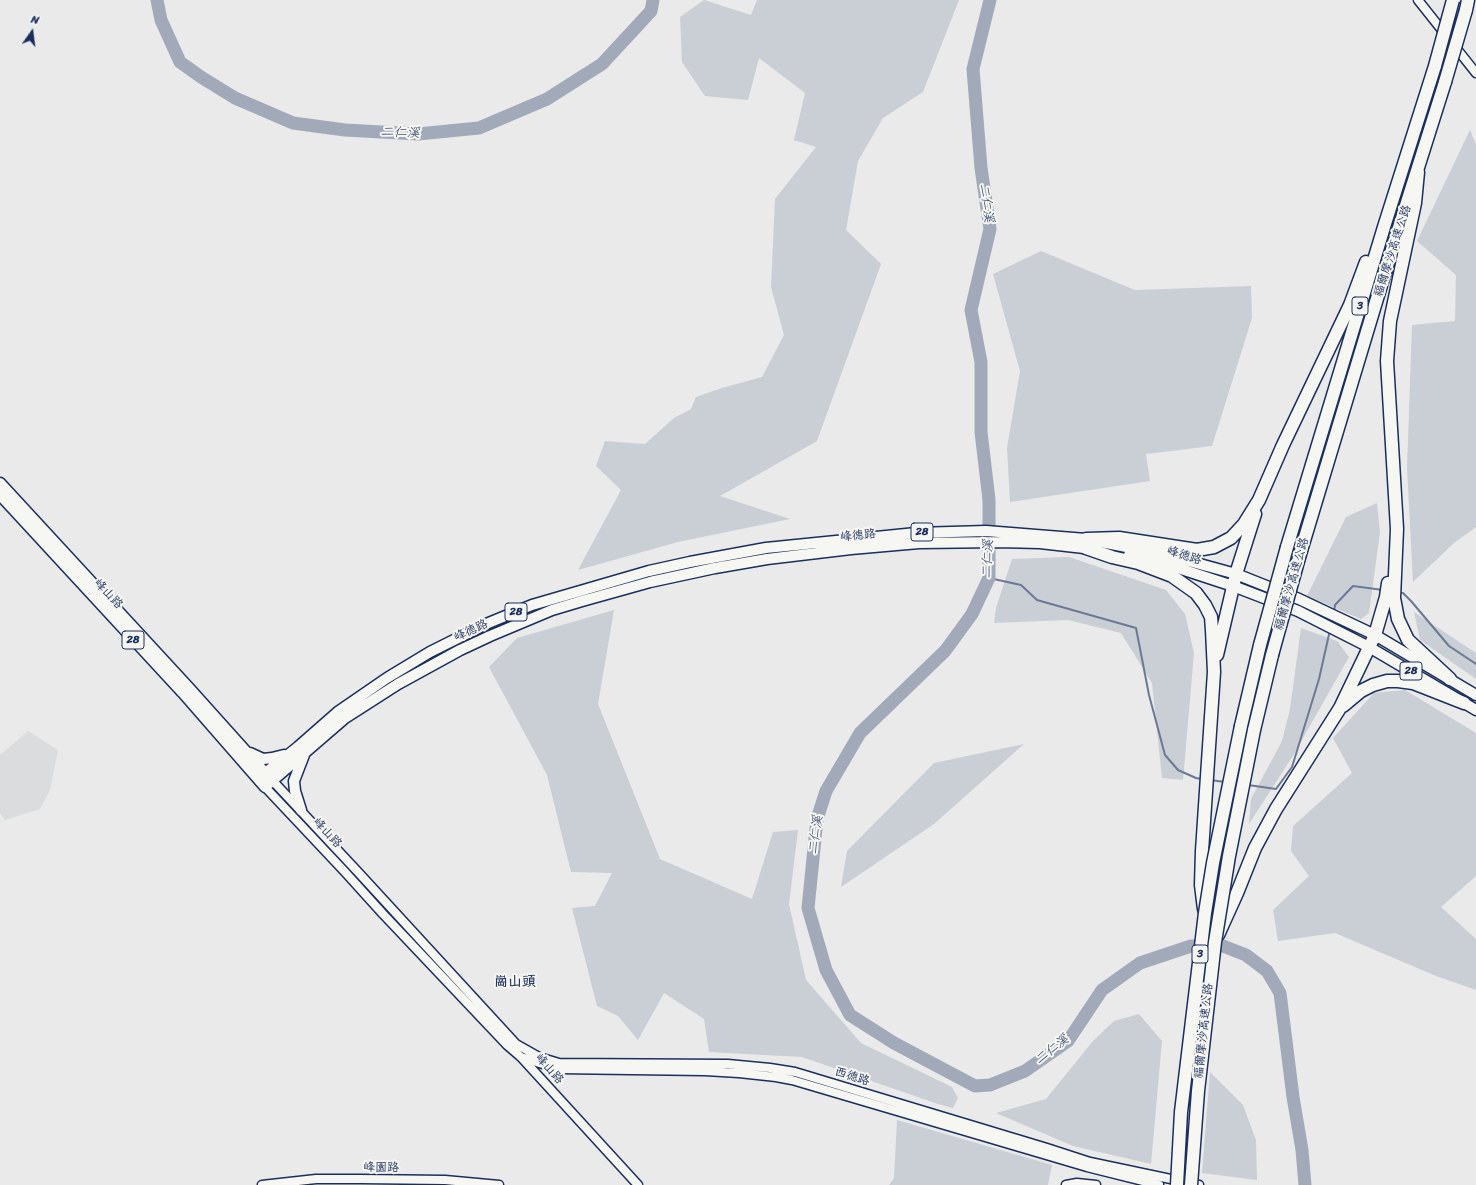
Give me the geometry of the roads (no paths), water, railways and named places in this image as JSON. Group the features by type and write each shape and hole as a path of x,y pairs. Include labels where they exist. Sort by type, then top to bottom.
{"highway":[{"name":"福爾摩沙高速公路","path":"1175,1184 1181,1112 1205,913 1213,863 1241,726 1260,645 1286,547 1435,66 1453,0"},
{"name":"福爾摩沙高速公路","path":"1191,1185 1199,1083 1214,942 1229,856 1254,730 1272,655 1300,554 1418,172 1467,5"},
{"path":"1418,172 1415,203 1390,321 1387,362 1397,529 1394,598 1398,619 1408,640 1450,679"},
{"path":"1214,672 1235,580 1259,500 1283,445 1350,305 1364,266 1384,227"},
{"path":"1082,543 1118,538 1181,548 1206,549 1231,538 1244,524 1259,500"},
{"path":"1214,942 1237,893 1255,848 1276,809 1340,708 1375,635 1386,597 1397,529"},
{"path":"1082,543 1112,557 1138,563 1172,576 1196,593 1205,605 1211,617 1214,672 1201,885 1205,913"},
{"path":"1340,708 1361,691 1387,680 1413,683 1464,703"}],"main road":[{"name":"峰山路","path":"0,483 247,751 265,780"},
{"name":"峰山路","path":"0,495 265,780"},
{"name":"峰德路","path":"301,750 339,711 387,678 430,652 486,624 532,605 649,571 766,548 916,533 955,531 1013,532 1167,555 1235,580 1299,599 1375,635 1476,695"},
{"name":"峰德路","path":"265,780 301,750 345,718 394,687 460,650 552,610 582,601 650,582 715,568 767,559 851,549 919,543 1082,543"},
{"name":"峰德路","path":"1235,580 1369,647 1476,710"},
{"path":"247,751 263,758 272,758 282,757 301,750"},
{"path":"301,750 294,781 295,791 301,810"}],"street":[{"path":"1418,0 1476,73"},
{"name":"峰山路","path":"265,780 301,810 516,1044"},
{"name":"峰山路","path":"265,780 345,872 399,931 521,1057 638,1185"},
{"path":"516,1044 521,1057"},
{"name":"西德路","path":"516,1044 539,1057 559,1063 728,1064 770,1068 1046,1151 1175,1184 1199,1185"},
{"name":"西德路","path":"521,1057 558,1069 666,1070 793,1076"},
{"name":"西德路","path":"1046,1151 1087,1168 1159,1185"},
{"name":"峰園路","path":"262,1185 316,1179 445,1180 499,1185"},
{"path":"1066,1185 1077,1182 1096,1185"}],"waterway":[{"name":"二仁溪","path":"157,0 161,20 180,62 235,98 293,123 345,130 418,134 479,128 547,99 602,64 651,11 653,0"},
{"name":"二仁溪","path":"990,0 973,69 981,168 990,229 971,310 981,362 981,432 989,500 989,578 972,614 945,651 860,733 826,791 817,819 808,908 826,970 850,1015 894,1043 975,1086 990,1085 1025,1071 1068,1041 1102,990 1140,963 1191,946 1223,946 1246,955 1267,971 1280,993 1293,1097 1302,1150 1305,1185"},
{"path":"989,578 1021,585 1037,600 1136,628 1149,695 1165,755 1178,770 1202,779"},
{"path":"1334,612 1335,605 1353,586 1383,590"},
{"path":"1399,593 1403,593 1411,601 1449,646 1476,664"},
{"path":"1248,785 1276,789 1292,767 1319,679 1330,630"},
{"path":"1210,780 1225,782"}],"district":[{"name":"崗山頭","path":"515,982"}]}
